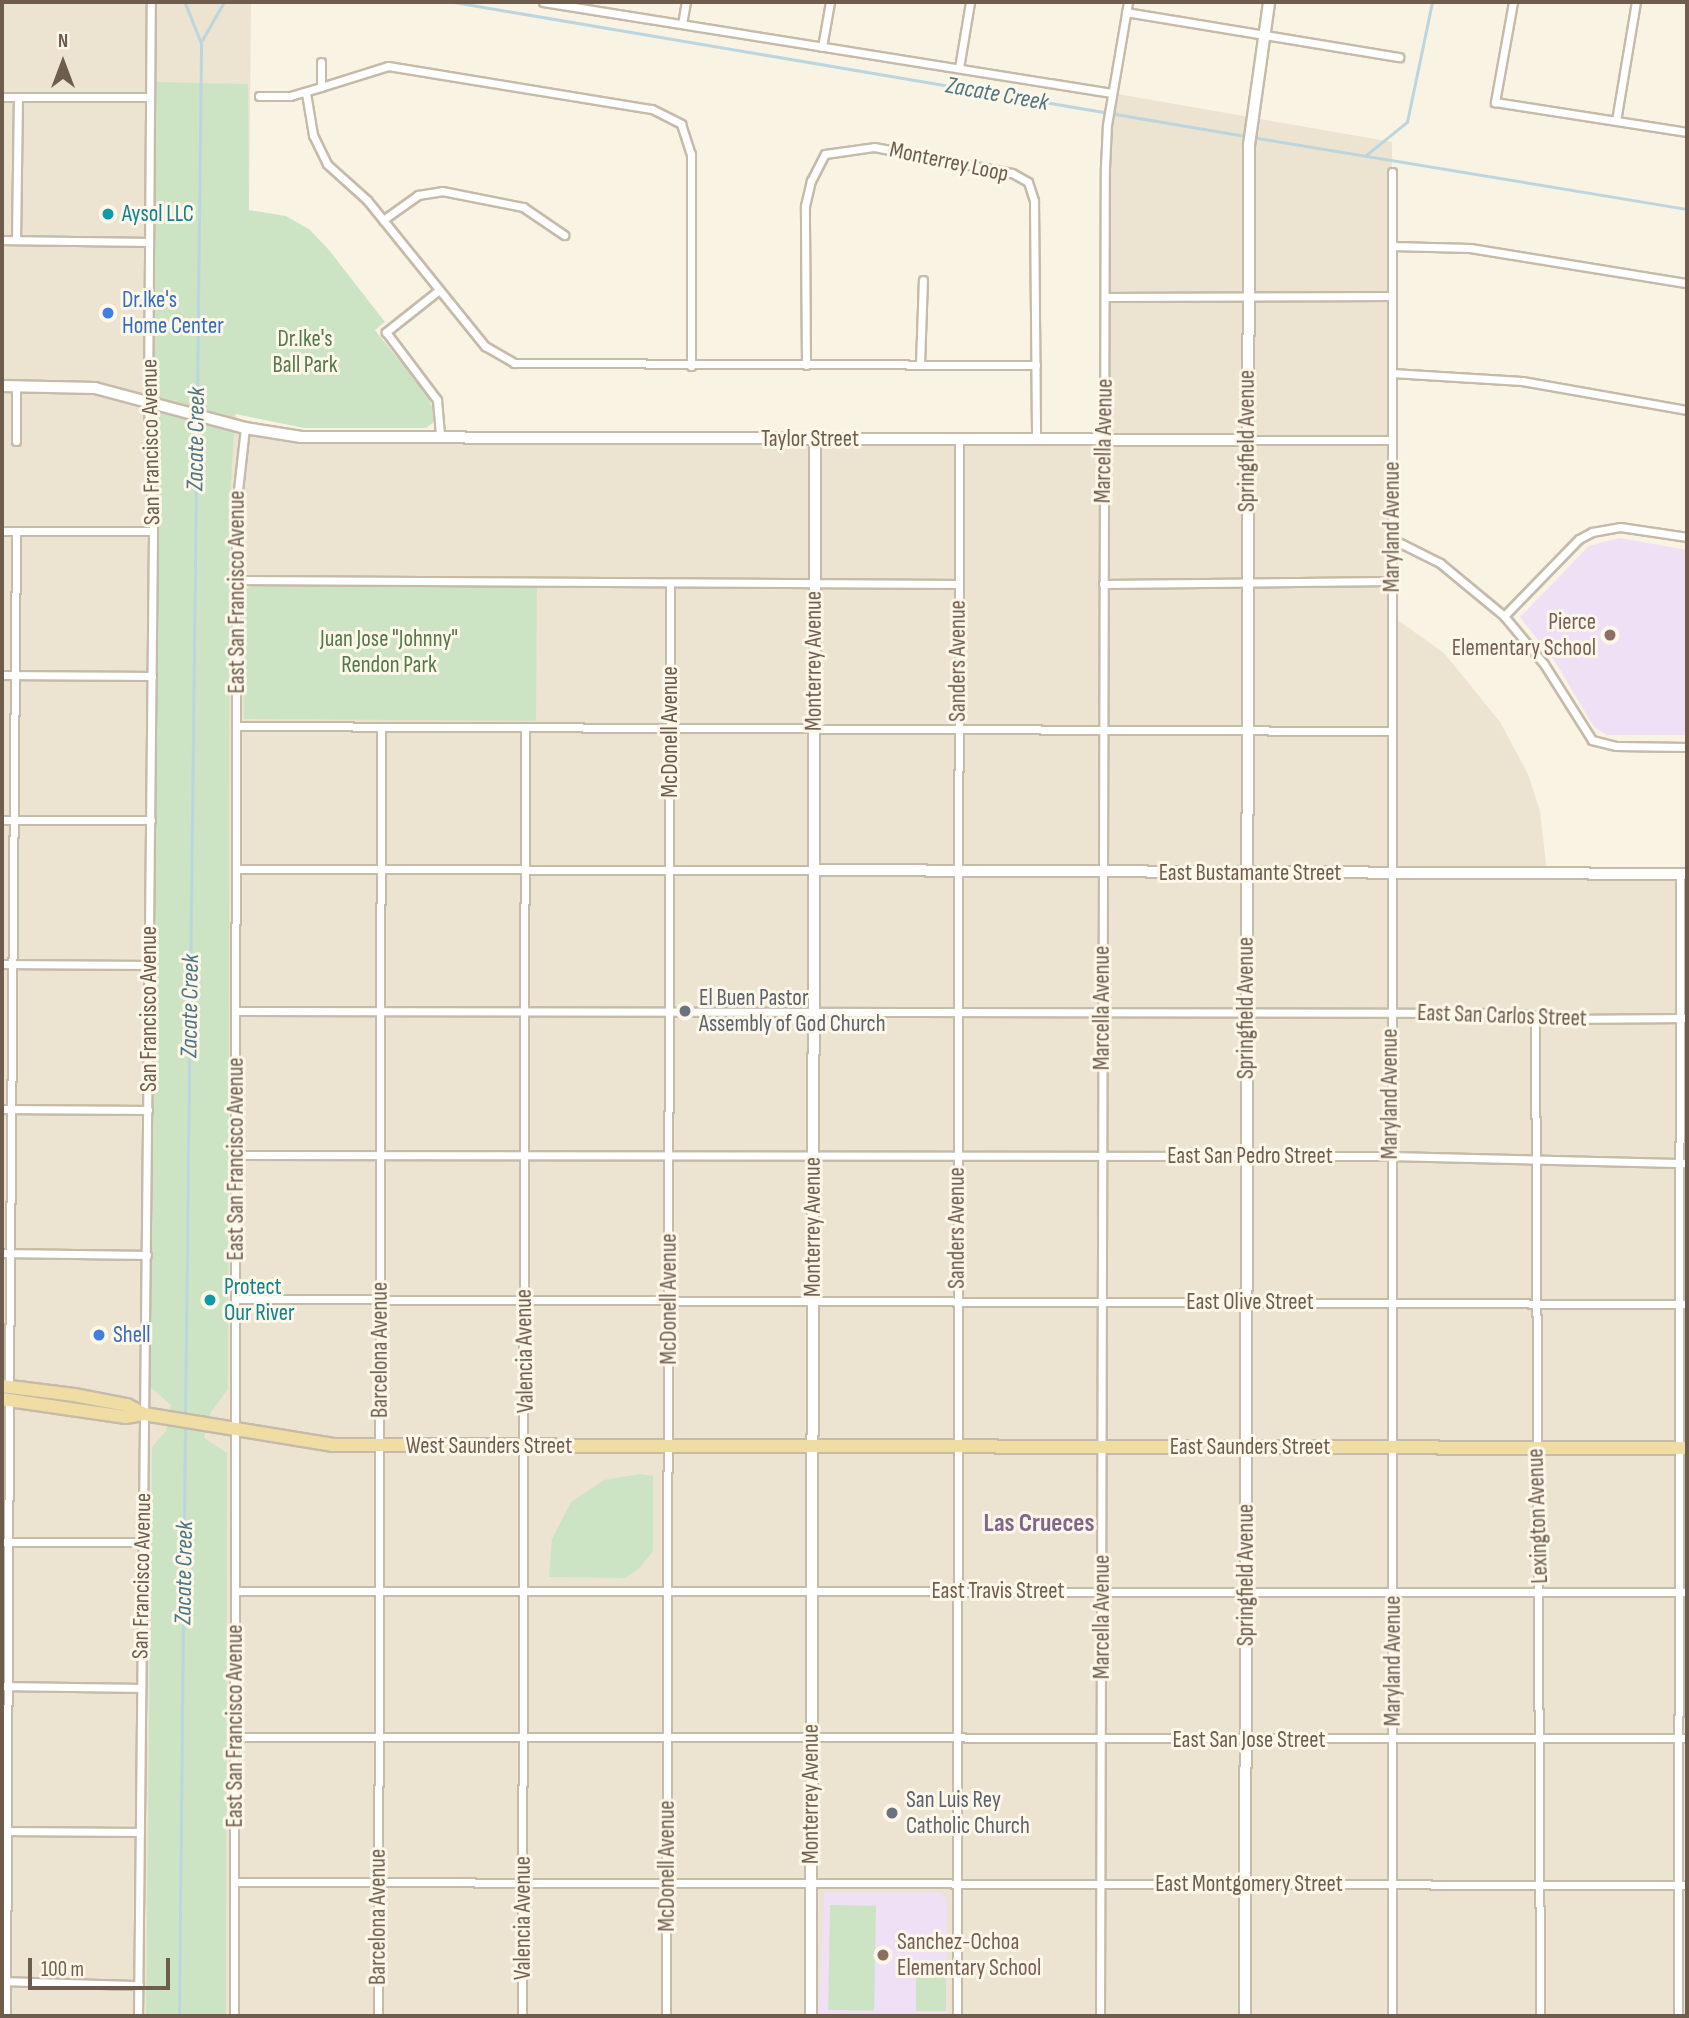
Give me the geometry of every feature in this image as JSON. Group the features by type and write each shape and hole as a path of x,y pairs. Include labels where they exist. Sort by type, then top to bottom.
{"main road":[{"name":"Springfield Avenue","path":"1245,2016 1249,145 1269,2"},
{"name":"West Saunders Street","path":"5,1393 125,1417 144,1414 333,1445 812,1447"},
{"name":"East Saunders Street","path":"812,1447 1683,1448"}],"street":[{"name":"San Francisco Avenue","path":"138,2016 153,531 148,400 151,2"},
{"path":"543,2 959,68 1112,97"},
{"path":"682,24 686,2"},
{"path":"822,47 830,2"},
{"path":"959,68 970,2"},
{"name":"Marcella Avenue","path":"1100,2016 1103,1447 1102,584 1107,125 1128,2"},
{"path":"1513,2 1495,102 1687,132"},
{"path":"1616,121 1636,2"},
{"path":"1126,12 1399,57"},
{"path":"321,62 321,87"},
{"path":"258,96 306,93 388,66 652,110 681,124 691,154 691,366"},
{"path":"306,93 318,150 339,177 367,200 439,290 499,356 529,366 1037,365"},
{"path":"2,97 150,97"},
{"path":"16,240 18,97"},
{"name":"Monterrey Loop","path":"806,365 805,206 811,181 825,154 874,147 994,167 1028,182 1036,223 1036,440"},
{"name":"Maryland Avenue","path":"1391,2016 1392,172"},
{"path":"383,220 418,195 442,191 523,207 564,236"},
{"path":"2,240 149,242"},
{"path":"1392,246 1470,248 1687,283"},
{"path":"920,364 923,280"},
{"path":"439,290 386,331 437,400 440,437"},
{"path":"1106,297 1392,296"},
{"path":"1392,373 1522,381 1687,410"},
{"name":"Taylor Street","path":"2,386 95,388 245,428 301,437 1392,440"},
{"path":"16,386 16,441"},
{"name":"East San Francisco Avenue","path":"234,2016 237,1430 236,508 245,428"},
{"name":"Monterrey Avenue","path":"810,2016 815,439"},
{"name":"Sanders Avenue","path":"957,2016 960,1447 957,1301 959,439"},
{"path":"1504,616 1578,539 1592,532 1620,527 1687,537"},
{"path":"2,531 153,531"},
{"path":"6,2016 5,1253 6,1109 12,964 16,531"},
{"path":"1392,539 1440,564 1504,616 1544,664 1592,740 1616,746 1687,747"},
{"path":"237,580 959,584"},
{"path":"1102,584 1247,585 1391,581"},
{"name":"McDonell Avenue","path":"666,2016 671,1447 668,1300 670,583"},
{"path":"2,675 152,676"},
{"path":"236,726 1391,731"},
{"name":"Barcelona Avenue","path":"378,2016 381,727"},
{"name":"Valencia Avenue","path":"522,2016 526,1446 525,727"},
{"path":"2,820 151,820"},
{"path":"236,869 814,870"},
{"name":"East Bustamante Street","path":"814,870 1683,874"},
{"path":"1678,2016 1678,1885 1683,1738 1683,874"},
{"path":"2,964 149,965"},
{"name":"East San Carlos Street","path":"236,1012 1391,1013 1683,1018"},
{"name":"Lexington Avenue","path":"1535,1016 1535,1448 1541,1592 1540,2016"},
{"path":"6,1109 148,1110"},
{"name":"East San Pedro Street","path":"236,1155 1390,1156 1534,1158 1566,1163 1683,1163"},
{"path":"5,1253 147,1255"},
{"name":"East Olive Street","path":"236,1299 1683,1304"},
{"path":"5,1542 143,1542"},
{"name":"East Travis Street","path":"236,1591 1683,1592"},
{"path":"5,1686 141,1688"},
{"name":"East San Jose Street","path":"235,1737 958,1741 1683,1738"},
{"path":"4,1832 140,1832"},
{"name":"East Montgomery Street","path":"234,1882 1687,1885"},
{"path":"4,1981 139,1984"}],"shaded area":[{"name":"Las Crueces","path":"2,2 251,2 249,210 235,414 245,428 272,433 1104,440 1105,167 1112,93 1392,142 1392,616 1444,653 1500,722 1528,774 1540,811 1547,873 1687,874 1687,2016 2,2016"},
{"name":"Pierce Elementary School","path":"1619,538 1687,550 1687,735 1607,735 1594,727 1556,663 1520,617 1589,546"},
{"name":"Sanchez-Ochoa Elementary School","path":"824,1892 940,1892 947,1899 947,2014 823,2016 819,2012"}],"green space":[{"name":"Dr.Ike's Ball Park","path":"156,82 248,84 249,210 286,216 310,230 329,250 385,322 375,330 428,396 433,409 433,423 426,428 304,428 235,414 230,501 228,1389 211,1412 204,1438 227,1453 226,2016 146,2016 152,1447 166,1431 171,1405 150,1387 159,504 154,425"},
{"name":"Juan Jose \"Johnny\" Rendon Park","path":"254,584 537,585 536,721 244,719 242,592"},
{"path":"640,1474 653,1476 653,1551 640,1568 625,1578 549,1577 552,1539 571,1502 604,1480"},
{"path":"830,1905 876,1906 874,2011 828,2010"},
{"path":"916,1962 946,1962 946,2011 916,2011"}],"waterway":[{"path":"185,2 201,42"},
{"name":"Zacate Creek","path":"185,1418 201,42 224,2"},
{"name":"Zacate Creek","path":"454,2 1245,136"},
{"name":"Zacate Creek","path":"1365,156 1407,122 1432,2"},
{"path":"1252,137 1687,209"},
{"name":"Zacate Creek","path":"179,2016 185,1425"}],"place":[{"name":"Aysol LLC","path":"108,214"},
{"name":"Dr.Ike's Home Center","path":"108,313"},
{"name":"Pierce Elementary School","path":"1610,635"},
{"name":"El Buen Pastor Assembly of God Church","path":"685,1011"},
{"name":"Protect Our River","path":"210,1300"},
{"name":"Shell","path":"99,1335"},
{"name":"San Luis Rey Catholic Church","path":"892,1813"},
{"name":"Sanchez-Ochoa Elementary School","path":"883,1955"}],"district":[{"name":"Las Crueces","path":"1039,1524"}]}
